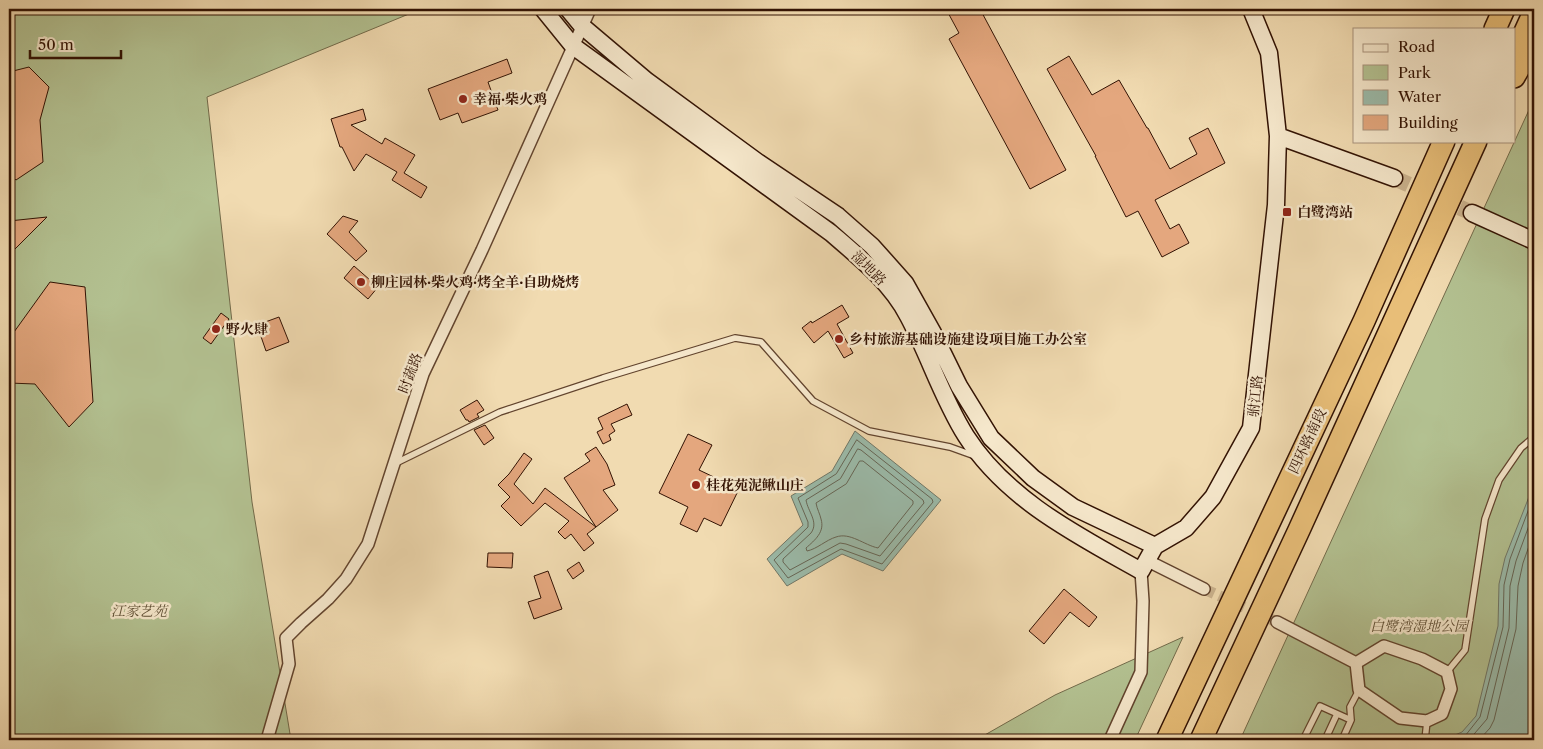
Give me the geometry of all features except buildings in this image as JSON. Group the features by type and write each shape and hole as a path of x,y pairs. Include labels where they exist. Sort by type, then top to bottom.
{"highway":[{"path":"1487,28 1495,9"},
{"path":"1495,28 1504,9"},
{"path":"1516,52 1534,12"},
{"path":"1516,73 1534,40"},
{"name":"四环路南段","path":"1167,740 1360,330 1443,142"},
{"path":"1201,740 1477,142"}],"street":[{"name":"湿地路","path":"543,9 573,46 831,234 861,259 887,286 908,315 944,394 966,436 990,467 1029,503 1060,525 1148,560"},
{"name":"湿地路","path":"568,9 582,26 647,81 759,163 838,216 872,246 906,283 959,386 990,438 1033,478 1148,560"},
{"name":"时蔬路","path":"267,740 289,664 286,638 301,622 328,599 346,579 368,544 424,374 590,9"},
{"name":"驸江路","path":"1148,560 1186,528 1213,497 1251,428 1276,205 1278,136 1269,53 1251,9"},
{"path":"1278,136 1394,178"},
{"path":"1472,214 1534,241"},
{"path":"1110,740 1141,672 1143,601 1148,560 1204,589"},
{"path":"1277,622 1356,663"},
{"path":"1384,646 1422,659 1447,672 1451,689 1442,714 1427,721 1400,718 1359,690 1356,663 1384,646"}],"lane":[{"path":"394,464 500,412 734,338 761,342 813,401 869,432 950,446 984,459"},
{"path":"1447,672 1465,650 1485,519 1499,480 1521,448 1534,437"},
{"path":"1342,740 1351,720 1350,707 1359,690"},
{"path":"1303,740 1320,706 1351,720"},
{"path":"1325,740 1337,714"},
{"path":"1425,737 1427,721"}],"green space":[{"name":"江家艺苑","path":"9,9 421,9 207,97 252,502 291,740 9,740"},
{"name":"白鹭湾湿地公园","path":"1534,99 1534,740 1240,740 1514,142 1516,142"},
{"path":"1183,637 1135,740 976,740 1055,695"}],"water":[{"path":"855,431 941,500 883,571 842,554 787,586 767,559 803,525 791,496 832,471"},
{"path":"1534,484 1534,740 1443,740 1462,732 1476,716 1498,626 1499,584 1505,558"}],"tunnel":[{"path":"1394,178 1472,213"},
{"path":"1204,589 1277,622"}],"place":[{"name":"幸福·柴火鸡","path":"463,99"},
{"name":"白鹭湾站","path":"1287,212"},
{"name":"柳庄园林·柴火鸡·烤全羊·自助烧烤","path":"361,282"},
{"name":"野火肆","path":"216,329"},
{"name":"乡村旅游基础设施建设项目施工办公室","path":"839,339"},
{"name":"桂花苑泥鳅山庄","path":"696,485"}]}
